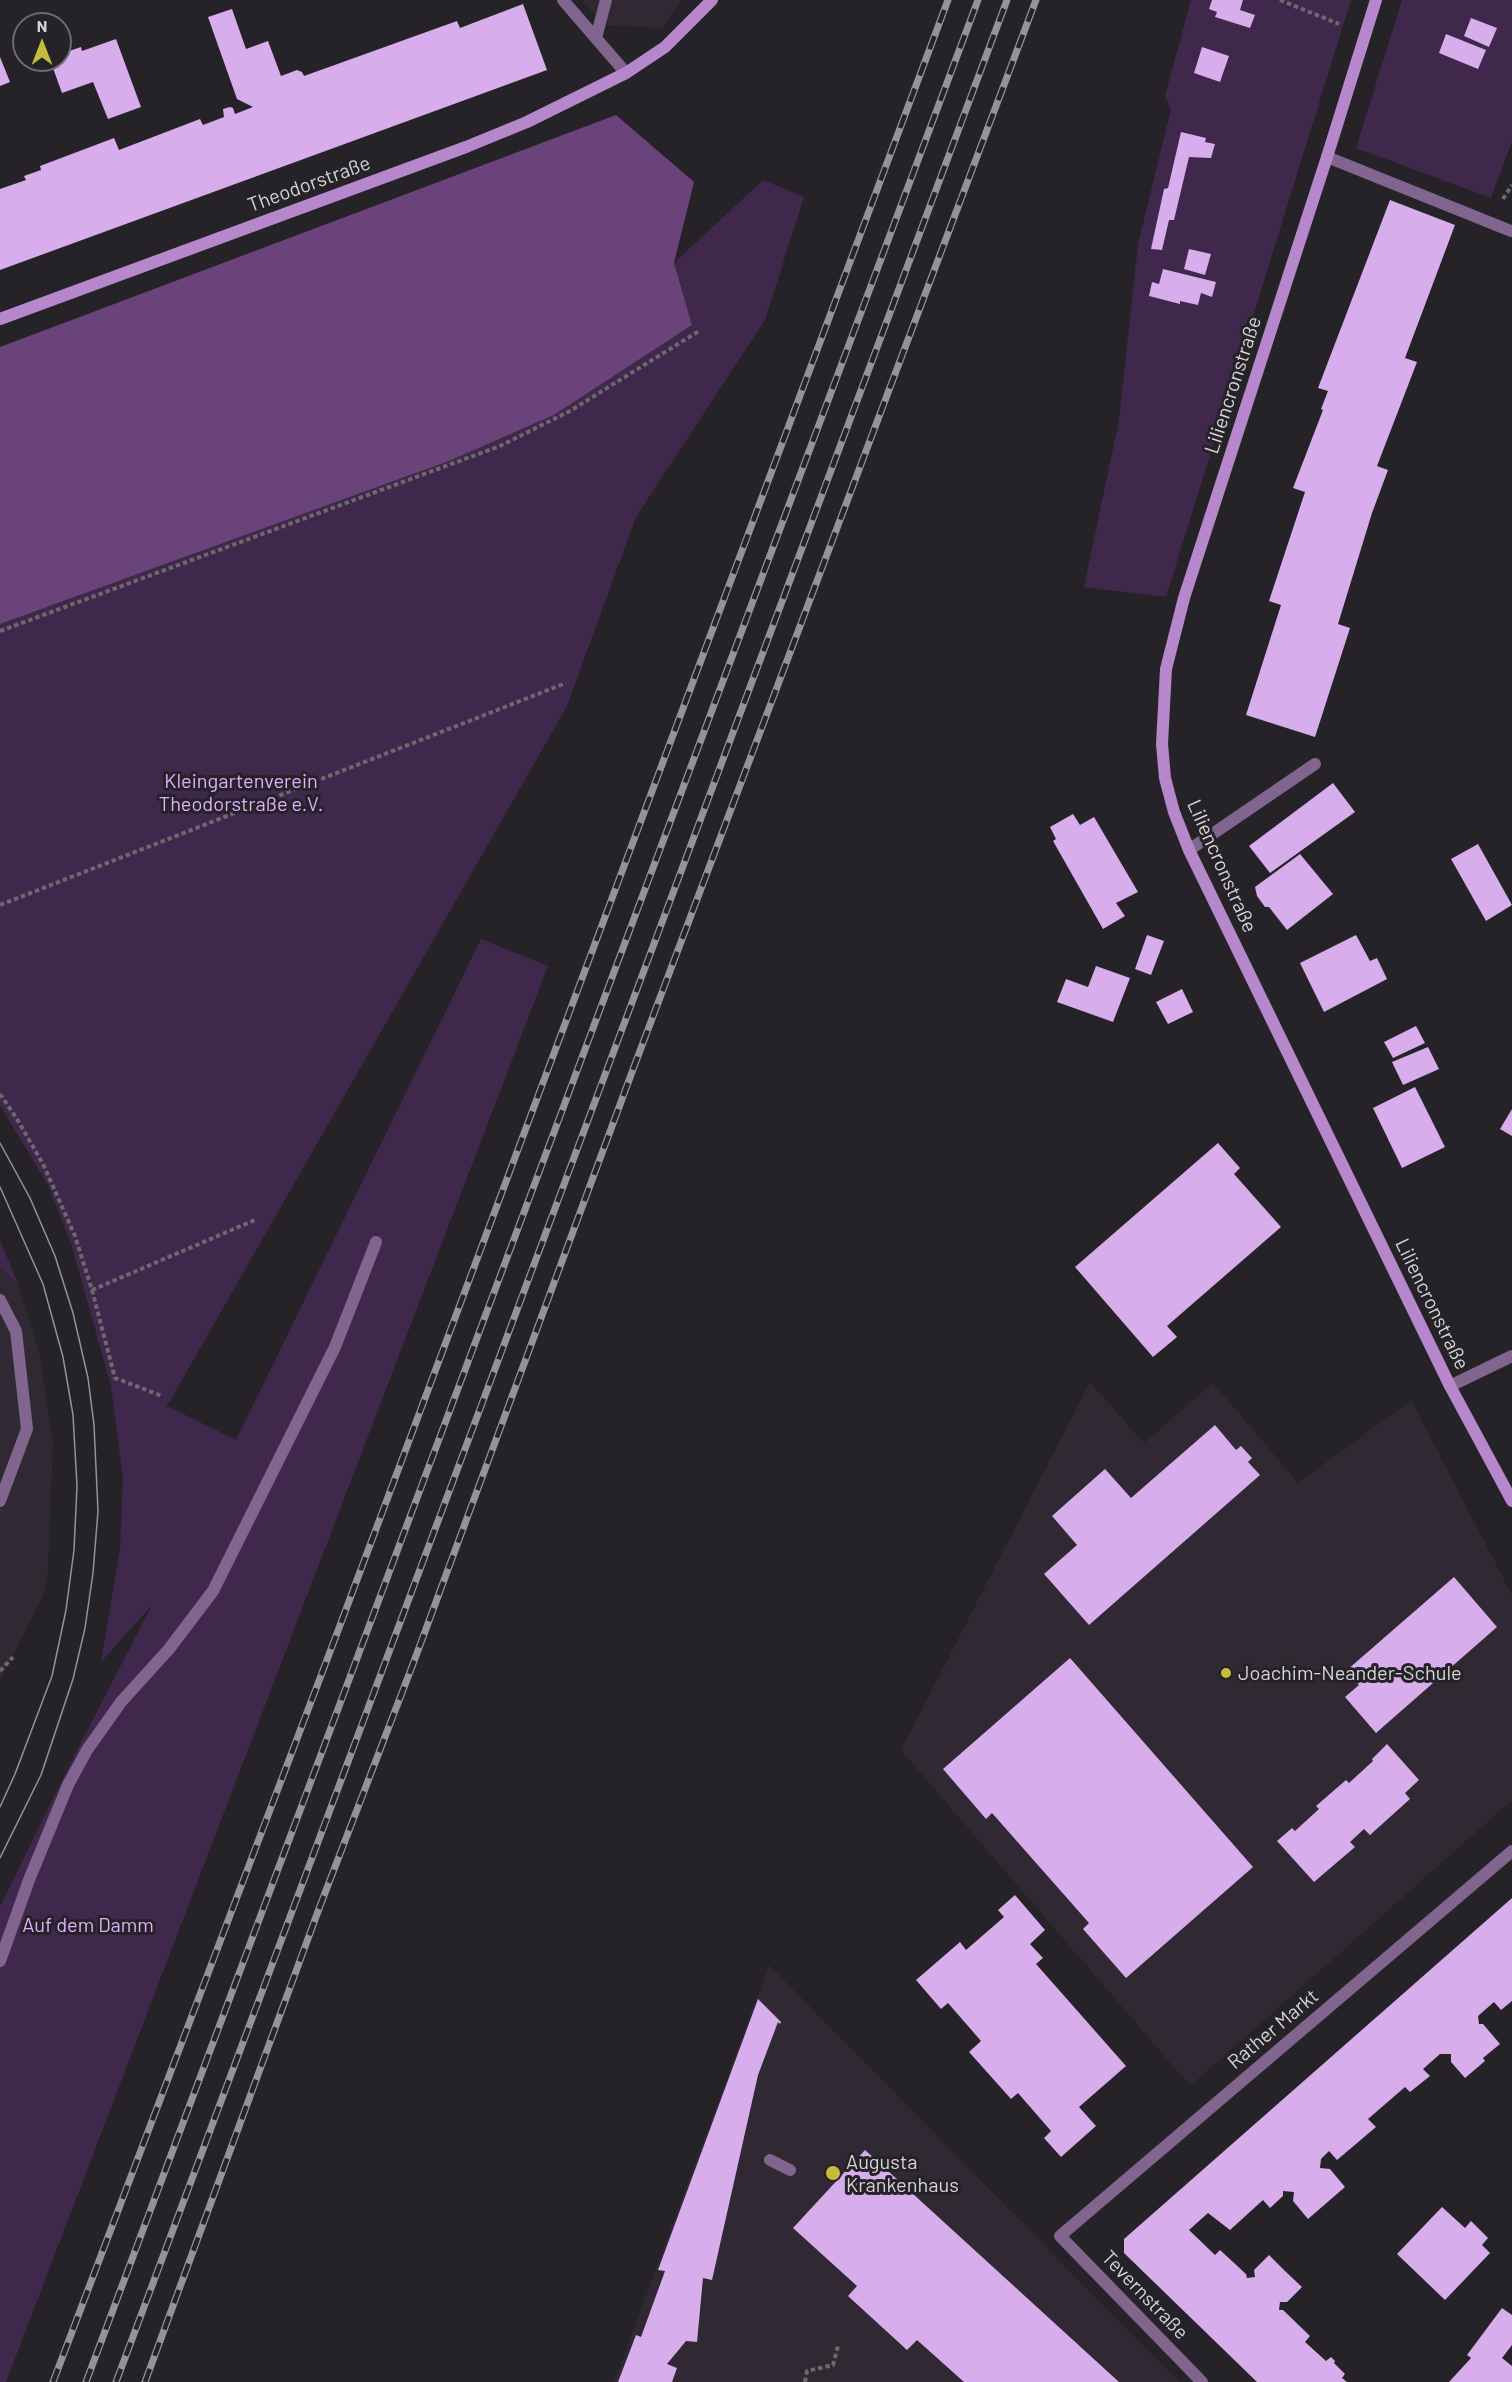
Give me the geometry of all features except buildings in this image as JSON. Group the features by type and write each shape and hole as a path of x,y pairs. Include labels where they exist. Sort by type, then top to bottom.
{"main road":[{"path":"626,73 665,46 712,0"},
{"name":"Liliencronstraße","path":"1376,0 1184,598 1166,669 1162,744 1165,778 1174,812 1189,850 1450,1386 1512,1501"},
{"name":"Theodorstraße","path":"0,319 466,147 569,102 626,73"}],"street":[{"path":"563,0 626,73"},
{"path":"596,38 606,0"},
{"path":"1327,157 1511,231"},
{"path":"1189,850 1316,764"},
{"path":"0,1961 29,1880 68,1785 87,1750 121,1702 168,1649 213,1591 335,1347 376,1242"},
{"path":"0,1300 16,1331 27,1428 0,1501"},
{"path":"1450,1386 1512,1356"},
{"name":"Rather Markt","path":"1060,2236 1512,1851"},
{"path":"770,2160 790,2170"},
{"name":"Tevernstraße","path":"1060,2236 1202,2382"}],"path":[{"path":"1280,0 1365,34"},
{"path":"0,631 500,446 570,411 699,331"},
{"path":"0,905 566,682"},
{"path":"0,1094 43,1164 75,1236 115,1378 162,1396"},
{"path":"92,1290 257,1219"},
{"path":"0,1671 12,1658"},
{"path":"805,2382 807,2371 833,2365 838,2346"}],"shaded area":[{"path":"582,0 681,0 662,28 604,25"},
{"path":"616,115 694,182 674,263 692,325 554,415 449,461 0,624 0,347"},
{"path":"0,1267 18,1284 39,1352 53,1441 48,1572 44,1594 0,1681"},
{"name":"Joachim-Neander-Schule","path":"1090,1382 1144,1443 1213,1383 1298,1483 1411,1400 1512,1595 1512,1800 1190,2086 901,1750"},
{"name":"Augusta Krankenhaus","path":"769,1965 1179,2382 614,2382"}],"green space":[{"path":"1191,0 1351,0 1166,597 1084,587 1119,420 1138,244 1171,109 1165,96"},
{"path":"1402,0 1512,0 1512,141 1491,198 1356,148"},
{"name":"Kleingartenverein Theodorstraße e.V.","path":"763,180 804,197 765,320 636,517 567,706 166,1408 169,1407 236,1440 481,939 548,966 6,2382 0,2382 0,1907 152,1605 101,1662 120,1549 123,1479 111,1386 71,1243 48,1185 0,1105 0,624 449,461 554,415 692,325 674,263"},
{"path":"0,1240 18,1284 0,1267"}],"tram line":[{"path":"0,1143 30,1198 55,1256 73,1313 88,1378 94,1425 98,1511 93,1573 85,1628 73,1679 41,1775 0,1858"},
{"path":"0,1187 43,1284 63,1357 73,1415 77,1486 74,1550 66,1610 52,1676 0,1807"}],"railway":[{"path":"53,2382 336,1636 948,0"},
{"path":"86,2382 978,0"},
{"path":"116,2382 1007,0"},
{"path":"145,2382 320,1906 413,1664 635,1064 1036,0"}],"place":[{"name":"Joachim-Neander-Schule","path":"1226,1673"},
{"name":"Augusta Krankenhaus","path":"833,2173"}],"park label":[{"name":"Auf dem Damm","path":"88,1925"}]}
